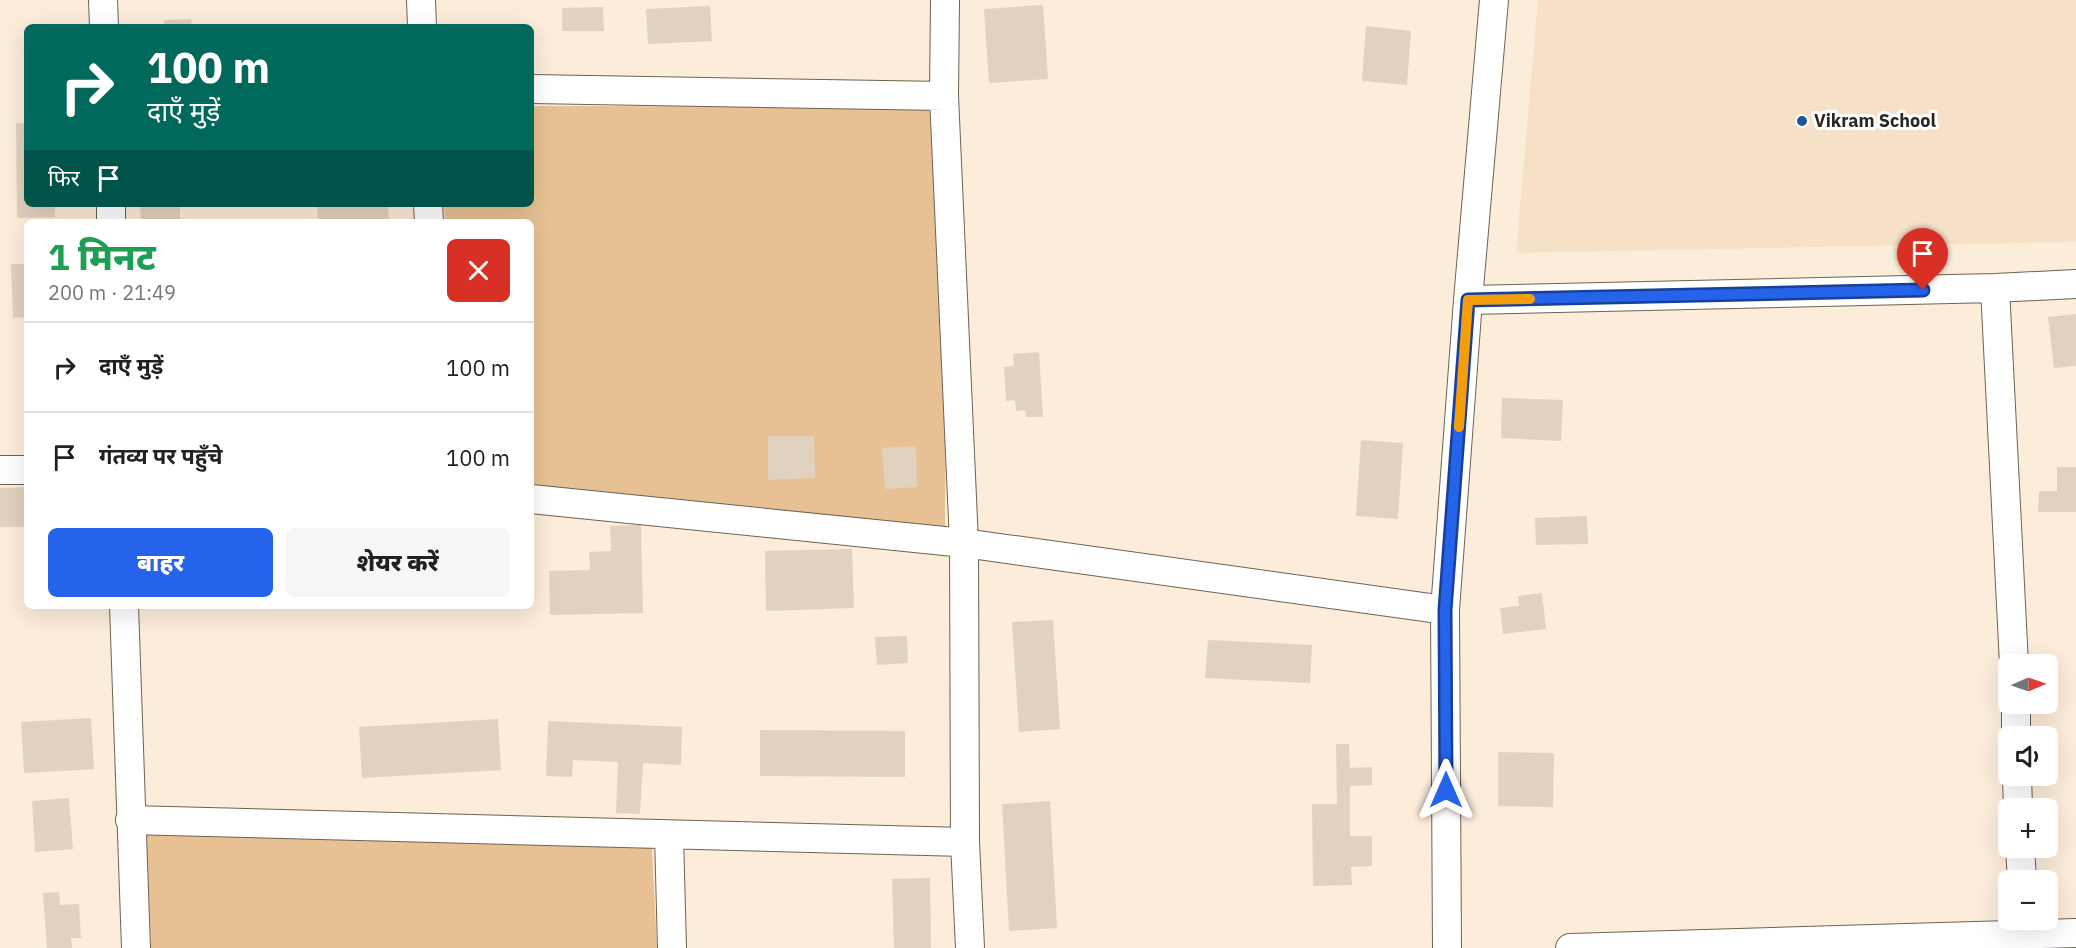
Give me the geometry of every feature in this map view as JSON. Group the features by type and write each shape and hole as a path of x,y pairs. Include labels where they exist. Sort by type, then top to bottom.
{"street":[{"path":"103,0 104,24"},
{"path":"421,0 422,24"},
{"path":"945,0 944,96 964,543 965,842 970,948"},
{"path":"1447,948 1445,610 1468,300 1494,0"},
{"path":"534,89 944,96"},
{"path":"1468,300 1995,288 2076,284"},
{"path":"1995,288 2013,654"},
{"path":"0,470 24,471"},
{"path":"534,499 964,543 1445,610"},
{"path":"124,609 136,948"},
{"path":"130,820 965,842"},
{"path":"669,835 672,948"},
{"path":"1570,948 1956,943 2011,930"},
{"path":"2050,930 2076,933"}],"shaded area":[{"name":"Vikram School","path":"1538,0 2076,0 2076,242 1516,253"},
{"path":"534,106 931,107 946,384 945,531 534,486 534,219 445,219 444,207 534,207"},
{"path":"145,825 652,848 657,948 151,948"}],"building":[{"path":"1043,5 1048,79 989,83 984,9"},
{"path":"710,6 712,41 648,44 646,9"},
{"path":"603,7 604,31 562,31 562,8"},
{"path":"191,19 192,24 164,24 164,20"},
{"path":"1366,26 1411,31 1407,85 1362,81"},
{"path":"16,123 24,123 24,207 55,207 55,217 17,218"},
{"path":"140,207 180,207 180,219 141,219"},
{"path":"317,207 388,207 389,219 318,219"},
{"path":"11,264 24,264 24,317 13,318"},
{"path":"2076,314 2076,366 2054,368 2048,317"},
{"path":"1039,352 1043,417 1026,417 1025,410 1016,411 1015,400 1006,401 1004,367 1014,366 1013,354"},
{"path":"1502,398 1563,400 1561,441 1501,438"},
{"path":"768,436 814,436 815,478 768,480"},
{"path":"1361,440 1403,443 1398,519 1356,516"},
{"path":"916,446 917,487 885,489 882,448"},
{"path":"2057,467 2076,467 2076,512 2038,512 2039,491 2057,491"},
{"path":"24,487 24,527 0,527 0,488"},
{"path":"1587,516 1588,544 1536,545 1535,518"},
{"path":"641,525 643,613 550,615 549,571 590,570 589,552 611,551 610,526"},
{"path":"852,549 854,608 766,611 765,551"},
{"path":"1542,593 1546,629 1503,634 1500,608 1519,606 1518,596"},
{"path":"1053,620 1060,729 1019,732 1012,622"},
{"path":"907,636 908,663 877,665 875,637"},
{"path":"1208,640 1312,645 1310,683 1205,678"},
{"path":"91,718 94,769 24,773 21,722"},
{"path":"498,719 501,770 362,778 359,727"},
{"path":"548,721 682,727 681,765 643,763 640,814 616,813 618,762 573,760 572,777 546,776"},
{"path":"760,730 905,731 905,777 760,776"},
{"path":"1336,744 1349,744 1350,768 1372,767 1372,785 1350,786 1350,836 1372,836 1372,866 1351,867 1352,885 1313,886 1312,804 1337,804"},
{"path":"1498,752 1554,753 1553,807 1498,806"},
{"path":"69,798 73,849 35,852 32,801"},
{"path":"1050,801 1057,928 1009,931 1002,804"},
{"path":"930,878 931,948 894,948 892,879"},
{"path":"59,892 60,905 79,904 81,938 71,938 72,948 47,948 43,893"}],"slow traffic":[{"path":"1459,427 1468,300 1530,299"}],"place":[{"name":"Vikram School","path":"1802,121"}],"route":[{"path":"1446,790 1445,610 1468,300 1923,290"}]}
